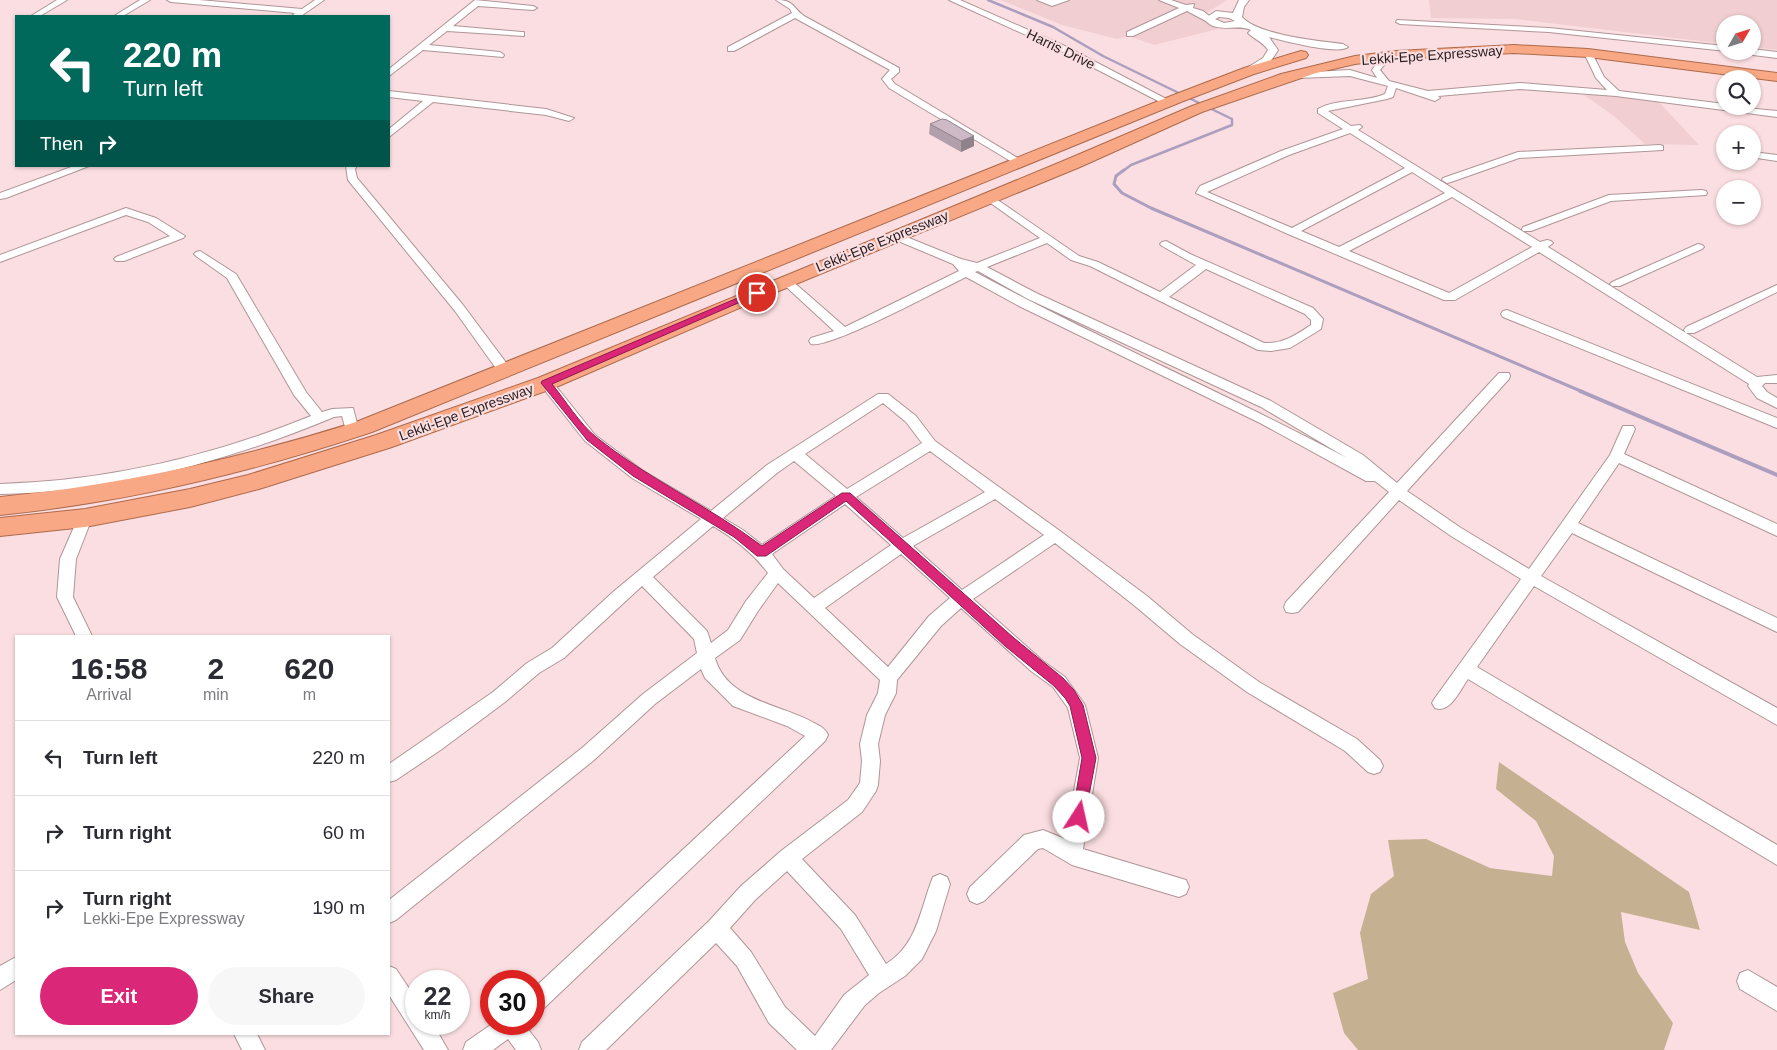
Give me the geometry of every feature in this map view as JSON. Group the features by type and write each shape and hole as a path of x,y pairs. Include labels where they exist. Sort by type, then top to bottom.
{"highway":[{"name":"Lekki-Epe Expressway","path":"1384,42 1512,39 1660,47 1777,64"},
{"name":"Lekki-Epe Expressway","path":"0,506 52,502 176,481 238,466 352,431 395,426 546,383 786,281 1074,163 1249,71 1309,53 1359,45"},
{"name":"Lekki-Epe Expressway","path":"0,527 85,518 190,498 250,483 395,426 505,371 1021,163 1190,101 1355,60 1396,55 1514,49 1588,53 1730,71 1756,71 1777,75"}],"street":[{"path":"37,15 63,0"},
{"path":"120,15 146,0"},
{"path":"171,0 299,14 320,0"},
{"path":"780,0 794,8 796,14 891,66 896,70 886,79 892,86 1021,163"},
{"name":"Harris Drive","path":"953,0 1064,49 1190,101"},
{"path":"1041,0 1052,4 1065,0"},
{"path":"1162,0 1274,35 1304,42 1343,47"},
{"path":"1174,0 1189,7"},
{"path":"1215,16 1227,10 1234,0"},
{"path":"1237,22 1239,7 1244,0"},
{"path":"390,72 478,2 533,8"},
{"path":"1130,34 1189,7"},
{"path":"731,49 796,14"},
{"path":"1237,22 1267,40 1273,50 1267,60 1249,71"},
{"path":"1400,22 1549,30 1660,47 1716,49"},
{"path":"446,28 521,34"},
{"path":"422,47 500,55"},
{"path":"1588,53 1600,78 1616,93"},
{"path":"1761,53 1777,55"},
{"path":"1396,55 1384,59 1376,70 1389,84 1390,95 1365,103 1328,107 1413,168 1453,193 1616,284 1767,380"},
{"path":"1286,77 1312,73 1350,73 1432,96 1520,86 1591,90 1777,114"},
{"path":"390,94 546,112 569,118"},
{"path":"390,133 431,99"},
{"path":"1351,125 1527,229 1544,245 1767,380"},
{"path":"1351,125 1201,190 1205,196 1450,297 1544,245"},
{"path":"1447,180 1518,155 1660,148"},
{"path":"1761,156 1777,158"},
{"path":"1,196 81,167"},
{"path":"351,167 352,178 459,308 505,371"},
{"path":"1292,232 1413,168"},
{"path":"1527,229 1609,198 1702,192"},
{"path":"1339,252 1453,193"},
{"path":"989,197 1075,258 1094,264 1262,347 1277,348 1290,345 1317,326 1317,319 1309,311 1186,256 1166,244"},
{"path":"0,259 126,211 152,220 178,236 120,259"},
{"path":"895,236 962,267 1023,304 1265,420 1398,492"},
{"path":"815,341 843,332 962,267 978,266 1048,239"},
{"path":"1616,284 1698,247"},
{"path":"200,254 232,276 301,395 320,418"},
{"path":"1160,298 1205,264"},
{"path":"978,266 1032,296 1274,409 1358,458 1398,492 1456,532 1532,578 1777,717"},
{"path":"786,281 843,332"},
{"path":"1690,330 1776,288"},
{"path":"1507,314 1775,422 1777,405 1762,395 1755,386 1767,380"},
{"path":"1142,361 1153,352"},
{"path":"1292,608 1504,376"},
{"path":"546,383 590,438 637,474 738,534 762,552 777,573 889,678"},
{"path":"390,773 436,743 498,697 533,668 558,653 619,596 772,469 883,397 911,419 930,444 1054,535 1208,655 1253,687 1314,721 1351,745 1374,766"},
{"path":"0,489 43,488 124,475 201,459 268,439 332,413 348,411 352,431"},
{"path":"1441,703 1532,578 1616,456 1628,429"},
{"path":"762,552 846,496 930,444"},
{"path":"795,454 846,496 1037,666 1059,682 1076,705 1089,758 1072,856"},
{"path":"1616,456 1777,530"},
{"path":"814,607 901,546 996,492"},
{"path":"84,635 65,597 68,558 85,518"},
{"path":"1569,524 1777,625"},
{"path":"594,1048 716,928 748,893 788,858 855,806 869,785 871,761 869,744 876,715 887,694 889,678 924,634 962,598 1054,535"},
{"path":"390,912 588,754 649,699 734,635 752,606 777,573"},
{"path":"545,992 820,735 793,720 739,701 711,673 700,636 643,577"},
{"path":"1466,669 1777,856"},
{"path":"977,894 1031,842 1040,837 1045,838 1072,856 1179,887"},
{"path":"788,858 848,922 882,977"},
{"path":"818,1050 857,997 882,977 898,969 920,944 927,928 940,884"},
{"path":"716,928 744,960 776,1015 812,1050"},
{"path":"0,979 15,969"},
{"path":"390,978 405,1001"},
{"path":"1748,981 1777,1000"},
{"path":"246,1035 254,1050"},
{"path":"428,1035 438,1050"},
{"path":"474,1050 495,1035"},
{"path":"518,1035 530,1050"}],"shaded area":[{"path":"1001,0 1227,0 1202,16 1207,22 1218,29 1154,45 1129,36 1117,39 1062,25"},
{"path":"1429,0 1777,0 1777,50 1761,48 1761,15 1716,15 1716,43 1515,19 1431,18"},
{"path":"1581,93 1658,101 1699,145 1645,144 1614,116"},
{"path":"1499,762 1689,892 1700,930 1621,912 1625,942 1638,973 1673,1023 1664,1050 1358,1050 1344,1033 1333,993 1368,979 1360,933 1371,894 1394,876 1388,840 1426,839 1490,868 1552,876 1554,856 1536,821 1496,789"}],"building":[{"path":"942,119 974,136 961,141 930,124"}],"waterway":[{"path":"988,0 1053,27 1103,56 1232,119 1232,125 1131,165 1123,171"},
{"path":"1124,170 1116,176 1114,184 1122,193 1151,208 1583,392"},
{"path":"1580,391 1777,475"}],"route":[{"path":"757,293 546,383 590,438 637,474 738,534 762,552 846,496 1009,642 1059,682 1070,694 1076,705 1089,758 1079,817"}]}
